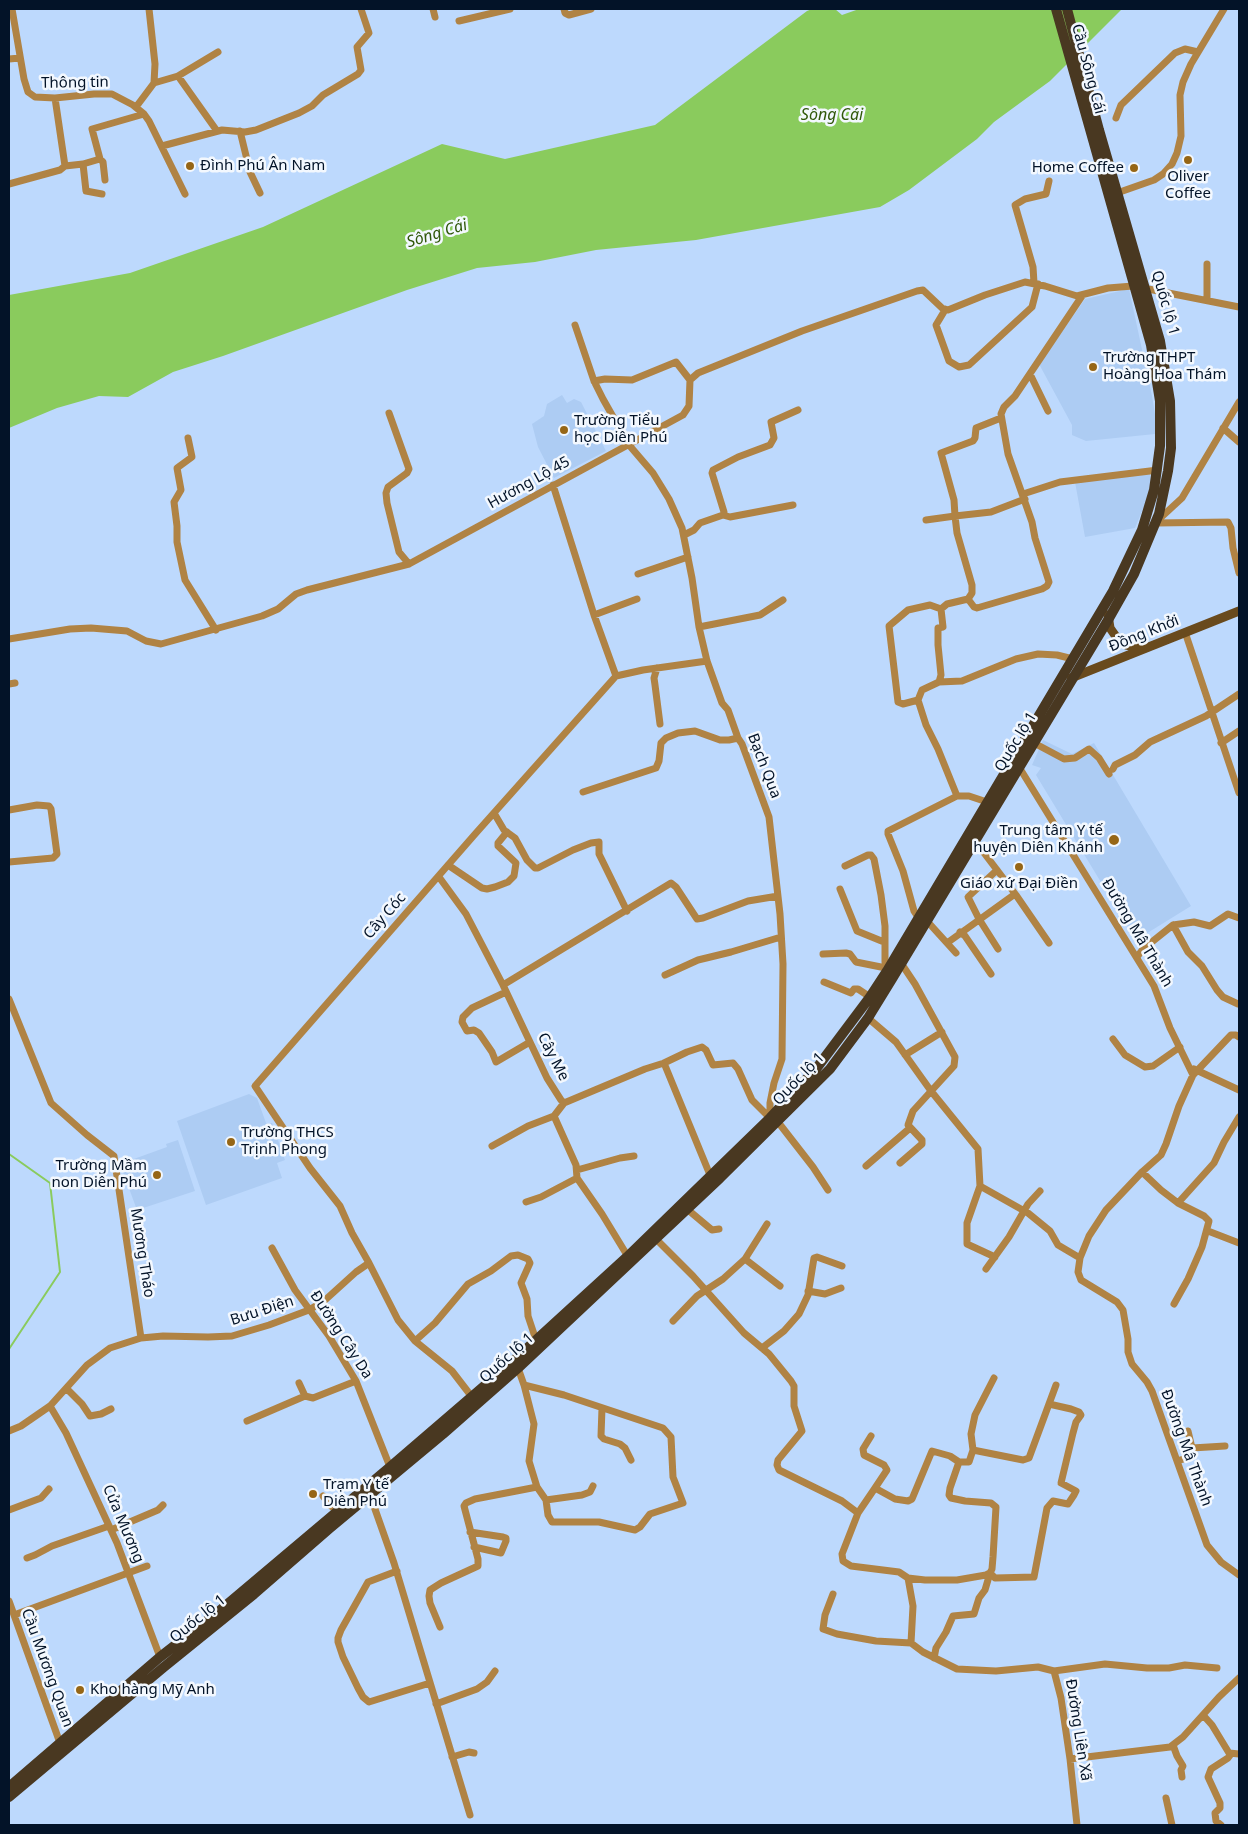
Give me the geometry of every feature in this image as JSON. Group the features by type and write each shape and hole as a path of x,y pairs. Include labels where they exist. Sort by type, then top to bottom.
{"highway":[{"name":"Cầu Sông Cái","path":"1056,9 1091,137"},
{"name":"Cầu Sông Cái","path":"1067,9 1100,130"},
{"name":"Quốc lộ 1","path":"9,1787 160,1657 218,1612 390,1467 629,1260 656,1239 688,1209 774,1120 816,1069 870,997 886,969 923,919 975,841 1134,574 1156,523 1168,471 1170,408 1165,360 1100,130"},
{"name":"Quốc lộ 1","path":"9,1797 449,1429 518,1368 629,1260 710,1175 830,1069 868,1018 901,963 987,802 1126,568 1142,530 1152,497 1158,470 1161,425 1158,381 1150,345 1091,137"}],"main road":[{"path":"1106,602 1108,620 1113,634 1126,645 1139,648 1148,646"},
{"name":"Đồng Khởi","path":"1059,683 1239,610"}],"street":[{"name":"Thông tin","path":"12,9 28,92 35,97 55,98 106,94 116,96 136,107 144,114 185,194"},
{"path":"136,107 154,83 155,64 149,9"},
{"path":"162,146 217,131 229,129 251,131 264,127 305,110 330,90 358,74 362,68 357,47 369,33 361,9"},
{"path":"433,9 435,17"},
{"path":"459,21 506,9"},
{"path":"564,9 569,15 591,9"},
{"path":"1117,193 1154,180 1172,164 1181,136 1182,88 1188,69 1224,9"},
{"path":"1116,118 1121,105 1175,53 1185,50 1198,52"},
{"path":"154,83 178,76 218,52"},
{"path":"9,59 20,58"},
{"path":"178,76 217,131"},
{"path":"55,98 65,166"},
{"path":"105,180 103,162 100,159 92,129 144,114"},
{"path":"240,131 250,172 260,193"},
{"path":"9,184 60,170 65,166 83,164 100,159"},
{"path":"83,164 86,192 102,194"},
{"path":"945,310 936,325 950,361 959,367 969,365 1032,307 1036,283 1033,266 1015,205 1025,199 1046,194 1049,181"},
{"path":"1207,264 1207,300"},
{"path":"594,382 605,379 632,380 676,362 690,380 706,369 802,331 917,290 925,291 945,310 950,310 985,295 1025,282 1036,283 1073,296 1082,296 1108,288 1145,287 1239,307"},
{"path":"968,599 977,608 1042,589 1048,584 1049,576 1035,538 1024,496 1008,454 1001,418 1004,408 1013,399 1082,296"},
{"name":"Bạch Qua","path":"575,325 594,382 629,445 653,473 665,492 684,535 699,627 707,661 722,703 728,710 742,744 769,817 783,964 782,1053 772,1090 774,1120"},
{"path":"1030,374 1048,411"},
{"name":"Hương Lộ 45","path":"9,639 70,629 91,628 127,631 146,642 156,644 216,630 268,614 278,609 296,594 306,590 409,564 685,413 690,406 690,380"},
{"path":"1156,523 1182,498 1239,402"},
{"path":"722,515 724,512 712,473 713,470 738,457 770,445 774,438 771,422 798,410"},
{"path":"389,413 409,469 407,473 388,487 386,493 387,503 399,552 409,564"},
{"path":"941,609 948,604 968,599 972,593 972,585 957,533 954,500 941,453 973,441 976,438 976,428 1001,418"},
{"path":"1223,428 1239,442"},
{"path":"188,438 192,458 177,468 181,490 174,502 177,542 185,580 216,630"},
{"path":"926,520 991,512 1024,496 1060,482 1158,470"},
{"path":"553,485 594,615 616,676 707,661"},
{"path":"684,535 694,530 700,523 722,515 730,517 793,505"},
{"path":"1156,523 1228,522 1232,548 1239,573"},
{"path":"638,574 688,557"},
{"path":"594,615 638,599"},
{"path":"699,627 760,615 783,600"},
{"path":"918,700 903,704 898,702 889,626 908,610 930,605 941,609"},
{"path":"938,682 941,670 938,628 943,627 941,609"},
{"path":"1185,632 1239,793"},
{"path":"957,796 926,725 918,700 922,690 938,682 962,680 1016,659 1038,654 1057,655 1073,659"},
{"path":"657,668 655,685 660,724"},
{"name":"Cây Cóc","path":"370,1263 352,1233 340,1206 310,1168 255,1086 616,676"},
{"path":"1034,743 1064,759 1075,758 1089,749 1111,772 1115,765 1135,755 1150,742 1206,716 1239,694"},
{"path":"1221,743 1239,730"},
{"path":"583,792 656,768 659,762 662,743 666,738 678,733 696,732 720,740 738,738"},
{"name":"Đường Mâ Thành","path":"1019,767 1137,957 1157,992 1170,1028 1195,1072"},
{"path":"956,953 914,911 903,871 888,831 957,796 969,796 987,802"},
{"path":"9,810 37,805 49,806 57,854 53,858 9,862"},
{"path":"494,813 507,832 515,838 529,864 537,868 573,850 599,842 599,854 627,911"},
{"path":"448,865 482,888 487,889 508,882 514,876 516,863 498,846 498,843 507,832"},
{"path":"975,841 1049,943"},
{"path":"823,954 846,953 850,954 856,962 886,969 881,894 874,859 871,854 846,866"},
{"path":"997,870 968,897 979,920 998,949"},
{"name":"Cây Me","path":"439,876 466,914 547,1078 564,1103 687,1052 702,1048 706,1050 713,1065 732,1063 738,1069 752,1100 774,1120"},
{"path":"530,1042 496,1062 492,1052 479,1033 474,1030 467,1031 462,1022 463,1017 472,1008 671,882 676,886 697,919 748,900 778,896"},
{"path":"840,889 857,931 884,942"},
{"path":"947,943 1015,894"},
{"path":"1137,957 1143,949 1173,925 1194,922 1210,926 1231,914 1239,918"},
{"path":"1173,925 1188,952 1206,971 1217,990 1223,997 1238,1004"},
{"path":"960,932 966,936 991,974"},
{"path":"665,975 693,962 781,937"},
{"path":"900,1163 922,1144 920,1137 910,1128 908,1121 913,1111 954,1066 955,1062 955,1057 942,1032 901,963"},
{"path":"824,982 851,993 854,989 858,989 870,997"},
{"name":"Mương Tháo","path":"9,999 50,1103 114,1156 141,1338"},
{"path":"868,1018 896,1042 931,1091 978,1149 980,1186 967,1223 967,1244 995,1257"},
{"path":"905,1055 942,1032"},
{"path":"980,1186 1018,1206 1050,1231 1058,1245 1080,1258 1090,1236 1106,1210 1161,1155 1179,1106 1195,1072 1232,1035 1239,1037"},
{"path":"1113,1039 1125,1055 1145,1067 1153,1066 1180,1047"},
{"path":"664,1063 710,1175"},
{"path":"1195,1072 1239,1090"},
{"path":"492,1146 528,1126 554,1116 564,1103"},
{"path":"554,1116 577,1174 629,1260"},
{"path":"1178,1204 1214,1164 1236,1128 1239,1117"},
{"path":"774,1120 813,1166 828,1190"},
{"path":"866,1166 910,1128"},
{"path":"526,1202 541,1197 577,1174 620,1158 634,1156"},
{"path":"1142,1172 1178,1204 1204,1216 1209,1221 1208,1230 1188,1279 1174,1304"},
{"path":"986,1269 1032,1199 1040,1191"},
{"path":"688,1209 712,1230 719,1229"},
{"path":"673,1321 706,1290 723,1279 745,1259 767,1224"},
{"path":"1208,1230 1239,1243"},
{"path":"656,1239 706,1290 744,1333 776,1362 794,1386 794,1406 802,1431 778,1460 779,1470 842,1501 858,1513"},
{"name":"Đường Cây Da","path":"272,1248 295,1290 329,1336 356,1381 390,1467"},
{"path":"415,1341 435,1323 465,1286 491,1271 505,1259 518,1255 528,1259 530,1263 521,1283 527,1299 528,1316 536,1340"},
{"path":"762,1348 795,1320 806,1301 814,1258 817,1257 842,1266"},
{"name":"Đường Mâ Thành","path":"1080,1258 1078,1272 1081,1280 1117,1302 1123,1310 1128,1339 1128,1352 1132,1364 1152,1391 1207,1546 1215,1556 1236,1569 1239,1575"},
{"path":"745,1259 780,1286"},
{"path":"370,1263 398,1320 415,1341 452,1371 472,1397"},
{"name":"Bưu Điện","path":"9,1431 21,1426 50,1406 87,1366 101,1354 115,1346 141,1338 163,1336 232,1336 269,1325 309,1310 324,1301 356,1272 370,1263"},
{"path":"808,1291 825,1294 842,1288"},
{"path":"518,1368 534,1424 529,1461 538,1487 546,1500 548,1515 552,1522 599,1522 635,1530 640,1528 650,1514 683,1503 673,1477 670,1437 663,1428 554,1392 524,1385"},
{"path":"875,1488 895,1499 908,1501 912,1499 932,1451 950,1456 959,1462 969,1462 973,1450 971,1434 975,1415 994,1378"},
{"path":"247,1421 305,1396 310,1398 317,1397 356,1381"},
{"path":"299,1383 305,1396"},
{"path":"973,1450 1027,1459 1056,1385"},
{"path":"67,1389 82,1404 90,1416 101,1414 111,1408"},
{"path":"990,1573 995,1578 1034,1577 1047,1508 1053,1501 1068,1504 1076,1490 1061,1483 1073,1432 1076,1422 1081,1415 1079,1412 1049,1404"},
{"name":"Cửa Mương","path":"50,1406 66,1433 110,1528 129,1572 160,1657"},
{"path":"602,1408 601,1436 604,1439 620,1444 625,1448 631,1460"},
{"path":"1177,1461 1190,1457 1192,1448 1188,1431"},
{"path":"871,1436 863,1449 864,1455 884,1465 887,1470 858,1513 842,1554 843,1561 851,1566 899,1572 908,1578 925,1580 957,1580 990,1573"},
{"path":"1192,1448 1225,1446"},
{"path":"934,1658 936,1648 953,1616 974,1614 979,1598 985,1590 994,1557 996,1506 991,1503 951,1498 949,1495 959,1462"},
{"path":"546,1500 582,1495 590,1492 593,1486"},
{"path":"440,1627 430,1604 430,1590 478,1566 478,1559 464,1506 470,1500 538,1487"},
{"path":"9,1510 41,1498 49,1489"},
{"path":"370,1495 397,1572 470,1815"},
{"path":"323,1496 337,1511"},
{"path":"27,1558 52,1546 110,1528 158,1510 163,1505"},
{"path":"470,1532 503,1537 506,1541 501,1553 474,1547"},
{"path":"14,1615 146,1566"},
{"path":"397,1572 368,1582 338,1634 338,1642 358,1688 369,1702 430,1683"},
{"path":"833,1594 822,1629 837,1634 876,1641 911,1643 913,1606 908,1578"},
{"name":"Cầu Mương Quan","path":"9,1601 60,1743"},
{"name":"Đường Liên Xã","path":"911,1643 949,1666 964,1670 996,1671 1038,1667 1054,1671 1060,1689 1077,1825"},
{"path":"1054,1671 1105,1664 1153,1668 1185,1665 1217,1668"},
{"path":"436,1704 478,1689 487,1682 495,1671"},
{"path":"1070,1759 1119,1752 1164,1749 1173,1745 1183,1737 1239,1678"},
{"path":"1203,1715 1212,1725 1227,1750 1231,1754 1239,1754"},
{"path":"1173,1745 1183,1766 1180,1770 1182,1777"},
{"path":"452,1757 470,1752 474,1753"},
{"path":"1221,1825 1216,1821 1215,1813 1220,1808 1220,1803 1208,1777 1211,1769 1231,1754"},
{"path":"1166,1798 1172,1825"}],"shaded area":[{"name":"Trường THPT Hoàng Hoa Thám","path":"1129,289 1152,396 1155,414 1155,434 1086,441 1072,435 1072,425 1039,364 1085,299"},
{"name":"Trường Tiểu học Diên Phú","path":"562,395 567,403 574,399 581,402 606,451 554,478 538,447 532,424 544,416 547,404"},
{"path":"1150,473 1150,492 1135,528 1085,537 1075,482"},
{"name":"Trung tâm Y tế huyện Diên Khánh","path":"1043,740 1072,754 1094,743 1191,906 1136,940 1036,775 1041,768 1032,765"},
{"name":"Trường THCS Trịnh Phong","path":"249,1094 257,1098 266,1123 272,1123 285,1160 277,1163 282,1178 206,1205 177,1121"},
{"name":"Trường Mầm non Diên Phú","path":"178,1140 195,1191 137,1210 120,1164 167,1147 166,1144"}],"water":[{"name":"Sông Cái","path":"812,9 835,9 842,15 859,9 1122,9 1050,81 994,122 977,139 909,190 880,207 696,240 596,250 535,262 477,268 407,290 173,372 128,397 99,396 57,408 9,428 9,295 130,273 263,227 442,144 505,159 655,125"}],"waterway":[{"path":"9,1154 50,1183 60,1272 9,1349"}],"place":[{"name":"Oliver Coffee","path":"1188,160"},
{"name":"Đình Phú Ân Nam","path":"190,166"},
{"name":"Home Coffee","path":"1134,168"},
{"name":"Trường THPT Hoàng Hoa Thám","path":"1093,367"},
{"name":"Trường Tiểu học Diên Phú","path":"564,430"},
{"name":"Trung tâm Y tế huyện Diên Khánh","path":"1114,840"},
{"name":"Giáo xứ Đại Điền","path":"1019,867"},
{"name":"Trường THCS Trịnh Phong","path":"231,1142"},
{"name":"Trường Mầm non Diên Phú","path":"157,1175"},
{"name":"Trạm Y tế Diên Phú","path":"313,1494"},
{"name":"Kho hàng Mỹ Anh","path":"80,1690"}]}
